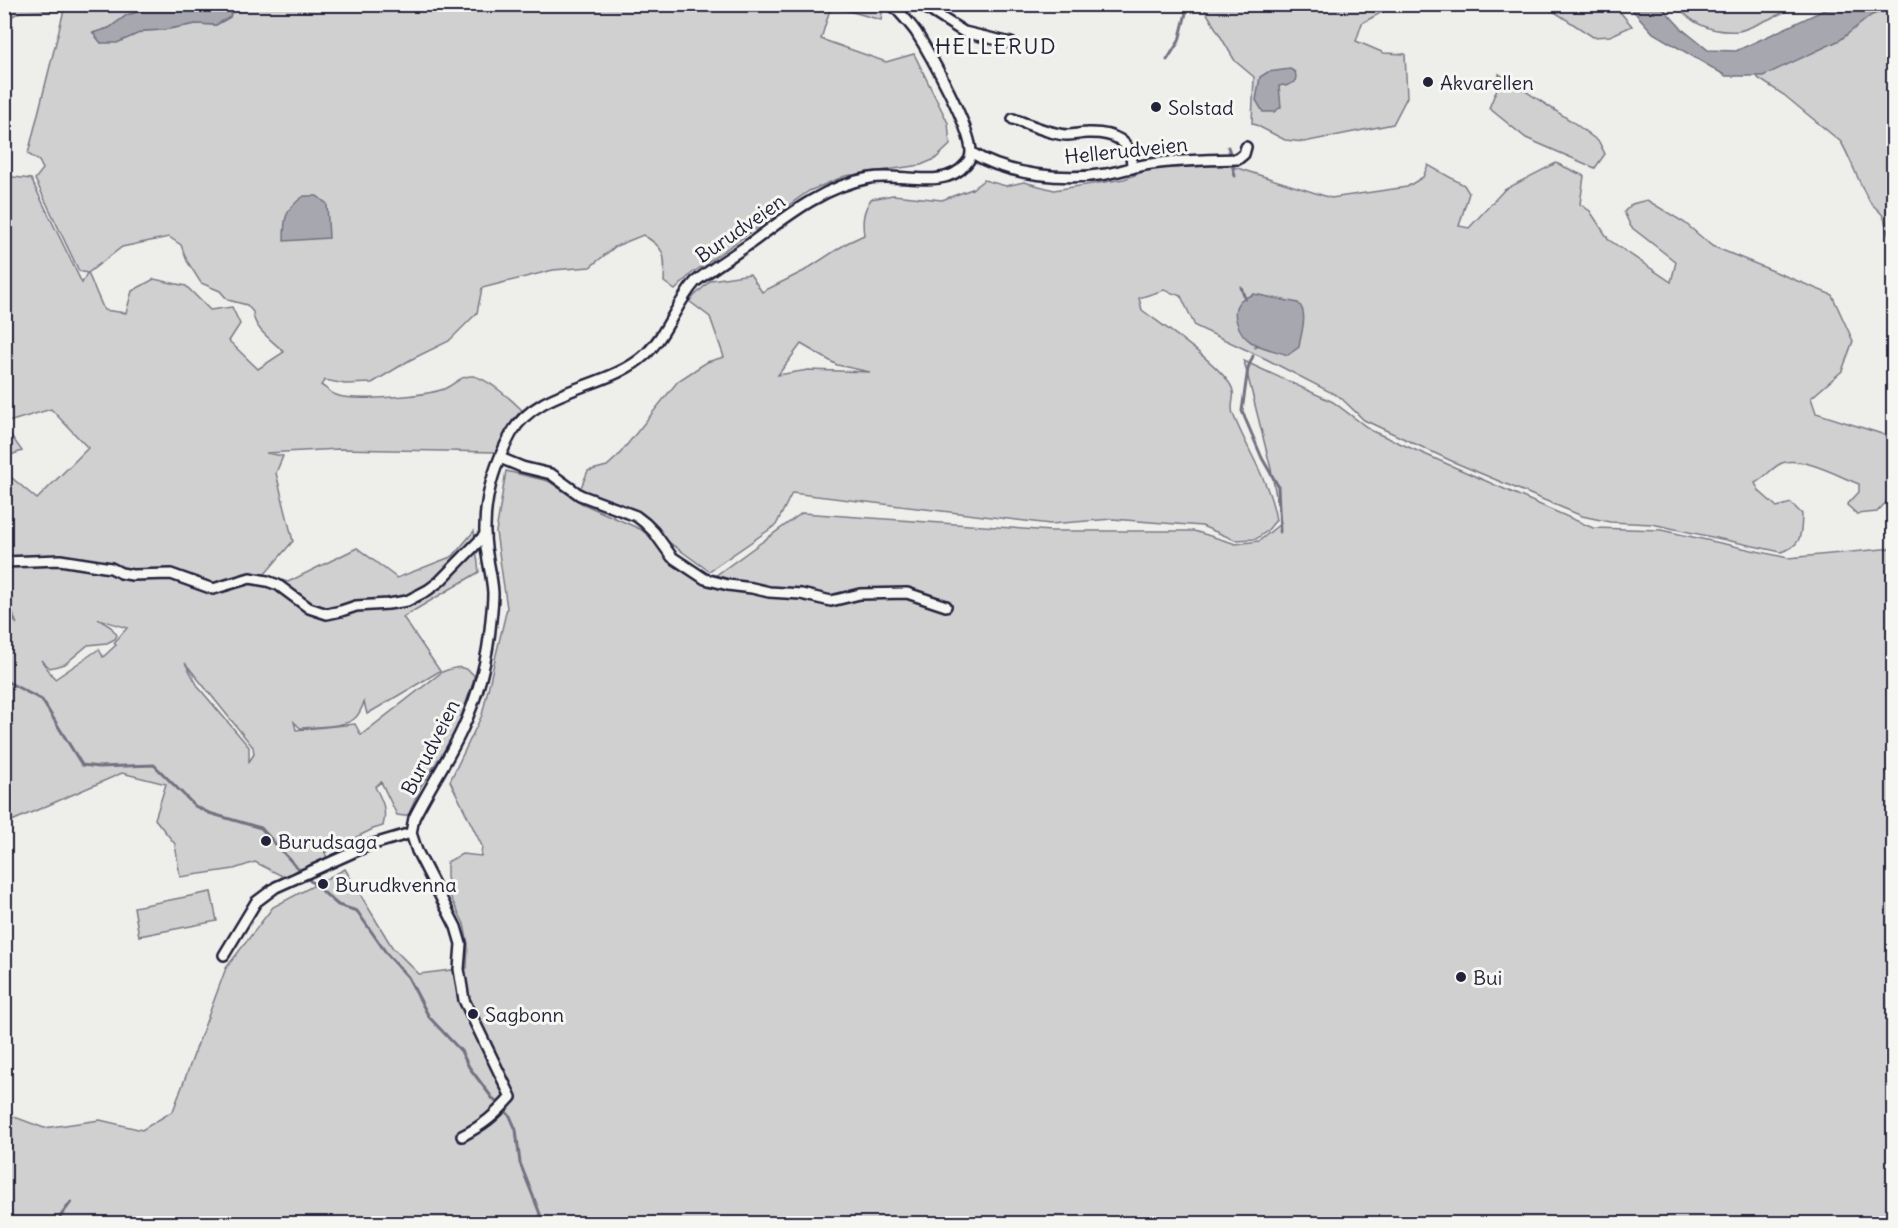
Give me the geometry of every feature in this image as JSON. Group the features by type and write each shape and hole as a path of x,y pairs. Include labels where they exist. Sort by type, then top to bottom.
{"street":[{"path":"892,4 914,30 924,47 956,108 972,153"},
{"path":"920,4 964,32 1011,43"},
{"path":"1013,119 1067,135 1106,134 1120,139 1130,151 1132,168"},
{"name":"Hellerudveien","path":"972,153 984,161 1007,168 1060,177 1105,174 1149,164 1238,159 1244,154 1246,147"},
{"name":"Burudveien","path":"411,833 414,818 462,730 476,696 487,648 492,611 493,593 485,535 488,493 500,458 512,433 530,412 549,401 618,373 639,359 660,338 684,294 694,282 801,207 825,193 871,178 942,178 957,172 967,163 972,153"},
{"path":"500,458 522,467 551,474 580,495 636,516 654,532 672,557 705,579 728,585 769,592 801,594 831,601 860,594 907,593 945,606"},
{"path":"4,562 60,560 111,568 132,575 171,574 213,589 250,578 267,580 278,585 309,608 327,614 356,606 407,601 440,581 485,535"},
{"path":"224,955 256,902 276,887 367,846 411,833 417,851 456,927 461,944 459,969 464,1000 505,1103 482,1126 462,1136"}],"shaded area":[{"path":"233,4 883,5 881,20 831,6 821,39 886,62 914,54 948,123 950,145 935,159 921,165 845,176 809,191 691,274 675,290 664,282 663,254 657,245 643,235 616,246 590,267 553,270 482,288 477,313 449,341 410,360 372,383 345,384 325,380 321,385 336,395 373,398 435,392 465,377 473,376 492,385 522,410 496,452 339,449 266,453 283,456 276,473 293,541 264,575 288,582 357,548 397,578 453,556 474,531 479,572 403,617 440,671 367,714 364,702 357,716 349,722 300,728 294,722 296,730 355,724 361,735 442,672 459,668 466,669 474,675 458,725 448,745 421,786 409,814 397,815 381,782 375,787 384,806 383,826 326,852 324,850 327,858 284,877 255,862 234,869 180,877 175,844 155,819 166,784 122,773 5,824 5,595 11,617 17,624 5,587 5,472 37,499 88,448 51,409 5,423 5,176 31,179 82,283 87,273 79,271 35,179 43,169 39,161 28,154 64,10 20,12 5,20 4,5 163,5 127,15 109,28 93,33 101,43 144,31 196,24 216,25 230,17","holes":["169,237 181,245 187,261 201,283 220,291 228,300 247,305 253,312 256,324 284,352 258,369 229,341 240,324 232,307 210,310 186,286 154,279 132,291 126,313 104,310 88,273 122,247","98,619 127,628 114,643 116,645 103,657 99,649 55,679 41,660 50,668 65,664 88,645 107,643 115,639 117,635 111,627","185,663 253,747 254,754 249,762 249,747 199,688"]},
{"path":"163,5 233,5 230,17 216,25 196,24 144,31 117,43 101,43 93,33 109,28 127,15"},
{"path":"1202,5 1395,5 1362,23 1356,41 1384,53 1405,54 1407,97 1393,124 1304,142 1285,140 1252,123 1254,77 1235,61"},
{"path":"1544,5 1614,5 1632,26 1610,36 1593,37"},
{"path":"1628,5 1660,5 1682,29 1708,50 1736,51 1835,5 1884,5 1840,40 1763,76 1726,76 1653,33"},
{"path":"1677,5 1800,5 1745,30 1721,31 1697,23"},
{"path":"1893,8 1893,242 1883,216 1870,202 1841,142 1784,95 1758,78 1756,63 1810,36"},
{"path":"1290,69 1295,72 1295,82 1279,86 1281,107 1274,112 1263,112 1256,100 1260,77 1268,72"},
{"path":"1499,74 1573,122 1599,142 1605,154 1595,168 1526,138 1489,108 1499,84"},
{"path":"1556,163 1584,176 1580,204 1590,211 1609,240 1671,282 1676,262 1631,227 1624,212 1632,204 1647,200 1685,223 1712,246 1832,295 1853,341 1842,371 1811,398 1816,413 1894,440 1893,501 1888,500 1877,512 1857,514 1847,505 1859,492 1859,484 1810,464 1782,463 1755,483 1760,492 1777,507 1791,503 1802,514 1801,533 1797,542 1781,552 1652,524 1610,522 1582,516 1456,463 1364,420 1340,397 1195,326 1181,296 1164,290 1139,298 1142,310 1213,365 1232,388 1233,414 1269,492 1276,520 1256,539 1235,540 1202,526 1112,519 1050,524 792,493 776,525 709,571 666,540 648,518 611,501 579,492 588,471 607,466 618,456 678,381 707,362 724,357 710,317 689,301 711,280 750,274 762,292 804,271 847,243 864,235 864,216 871,199 893,195 942,200 972,189 984,180 1006,186 1024,182 1054,190 1124,179 1151,169 1228,165 1331,198 1407,187 1423,177 1428,165 1464,185 1469,193 1459,226 1469,228 1504,190","holes":["801,344 837,365 870,372 808,370 778,375"]},
{"path":"304,196 317,196 327,204 329,238 284,241 284,227 289,211"},
{"path":"1254,294 1298,303 1301,307 1304,317 1299,347 1288,355 1251,342 1240,329 1236,317 1237,305 1242,299"},
{"path":"1244,361 1333,402 1372,431 1593,528 1661,530 1788,558 1893,548 1893,1223 5,1223 4,1113 44,1128 100,1120 142,1130 173,1111 226,968 273,907 345,869 392,947 419,974 467,968 468,944 464,924 451,898 447,862 462,854 481,856 482,846 450,781 482,715 507,608 496,532 506,471 548,481 581,503 640,529 708,581 802,513 1051,531 1194,531 1236,544 1259,541 1281,523 1271,469"},
{"path":"5,427 22,451 5,457"},
{"path":"211,892 217,921 139,936 134,907"}],"waterway":[{"path":"1167,60 1179,41 1187,9 1183,4"},
{"path":"1228,147 1230,153"},
{"path":"1232,164 1235,176"},
{"path":"1241,287 1245,299"},
{"path":"1253,356 1248,368 1242,411 1262,458 1278,486 1280,532"},
{"path":"4,680 42,700 82,765 99,767 154,765 195,806 209,813 261,828 301,872"},
{"path":"306,877 338,905 357,911 387,954 408,977 429,1017 461,1051 469,1067 493,1099 510,1116 516,1130 520,1163 544,1224"},
{"path":"63,1224 60,1217 71,1202"}],"place":[{"name":"Akvarellen","path":"1428,82"},
{"name":"Solstad","path":"1156,107"},
{"name":"Burudsaga","path":"266,841"},
{"name":"Burudkvenna","path":"323,884"},
{"name":"Bui","path":"1461,977"},
{"name":"Sagbonn","path":"473,1014"}],"district":[{"name":"HELLERUD","path":"996,46"}]}
